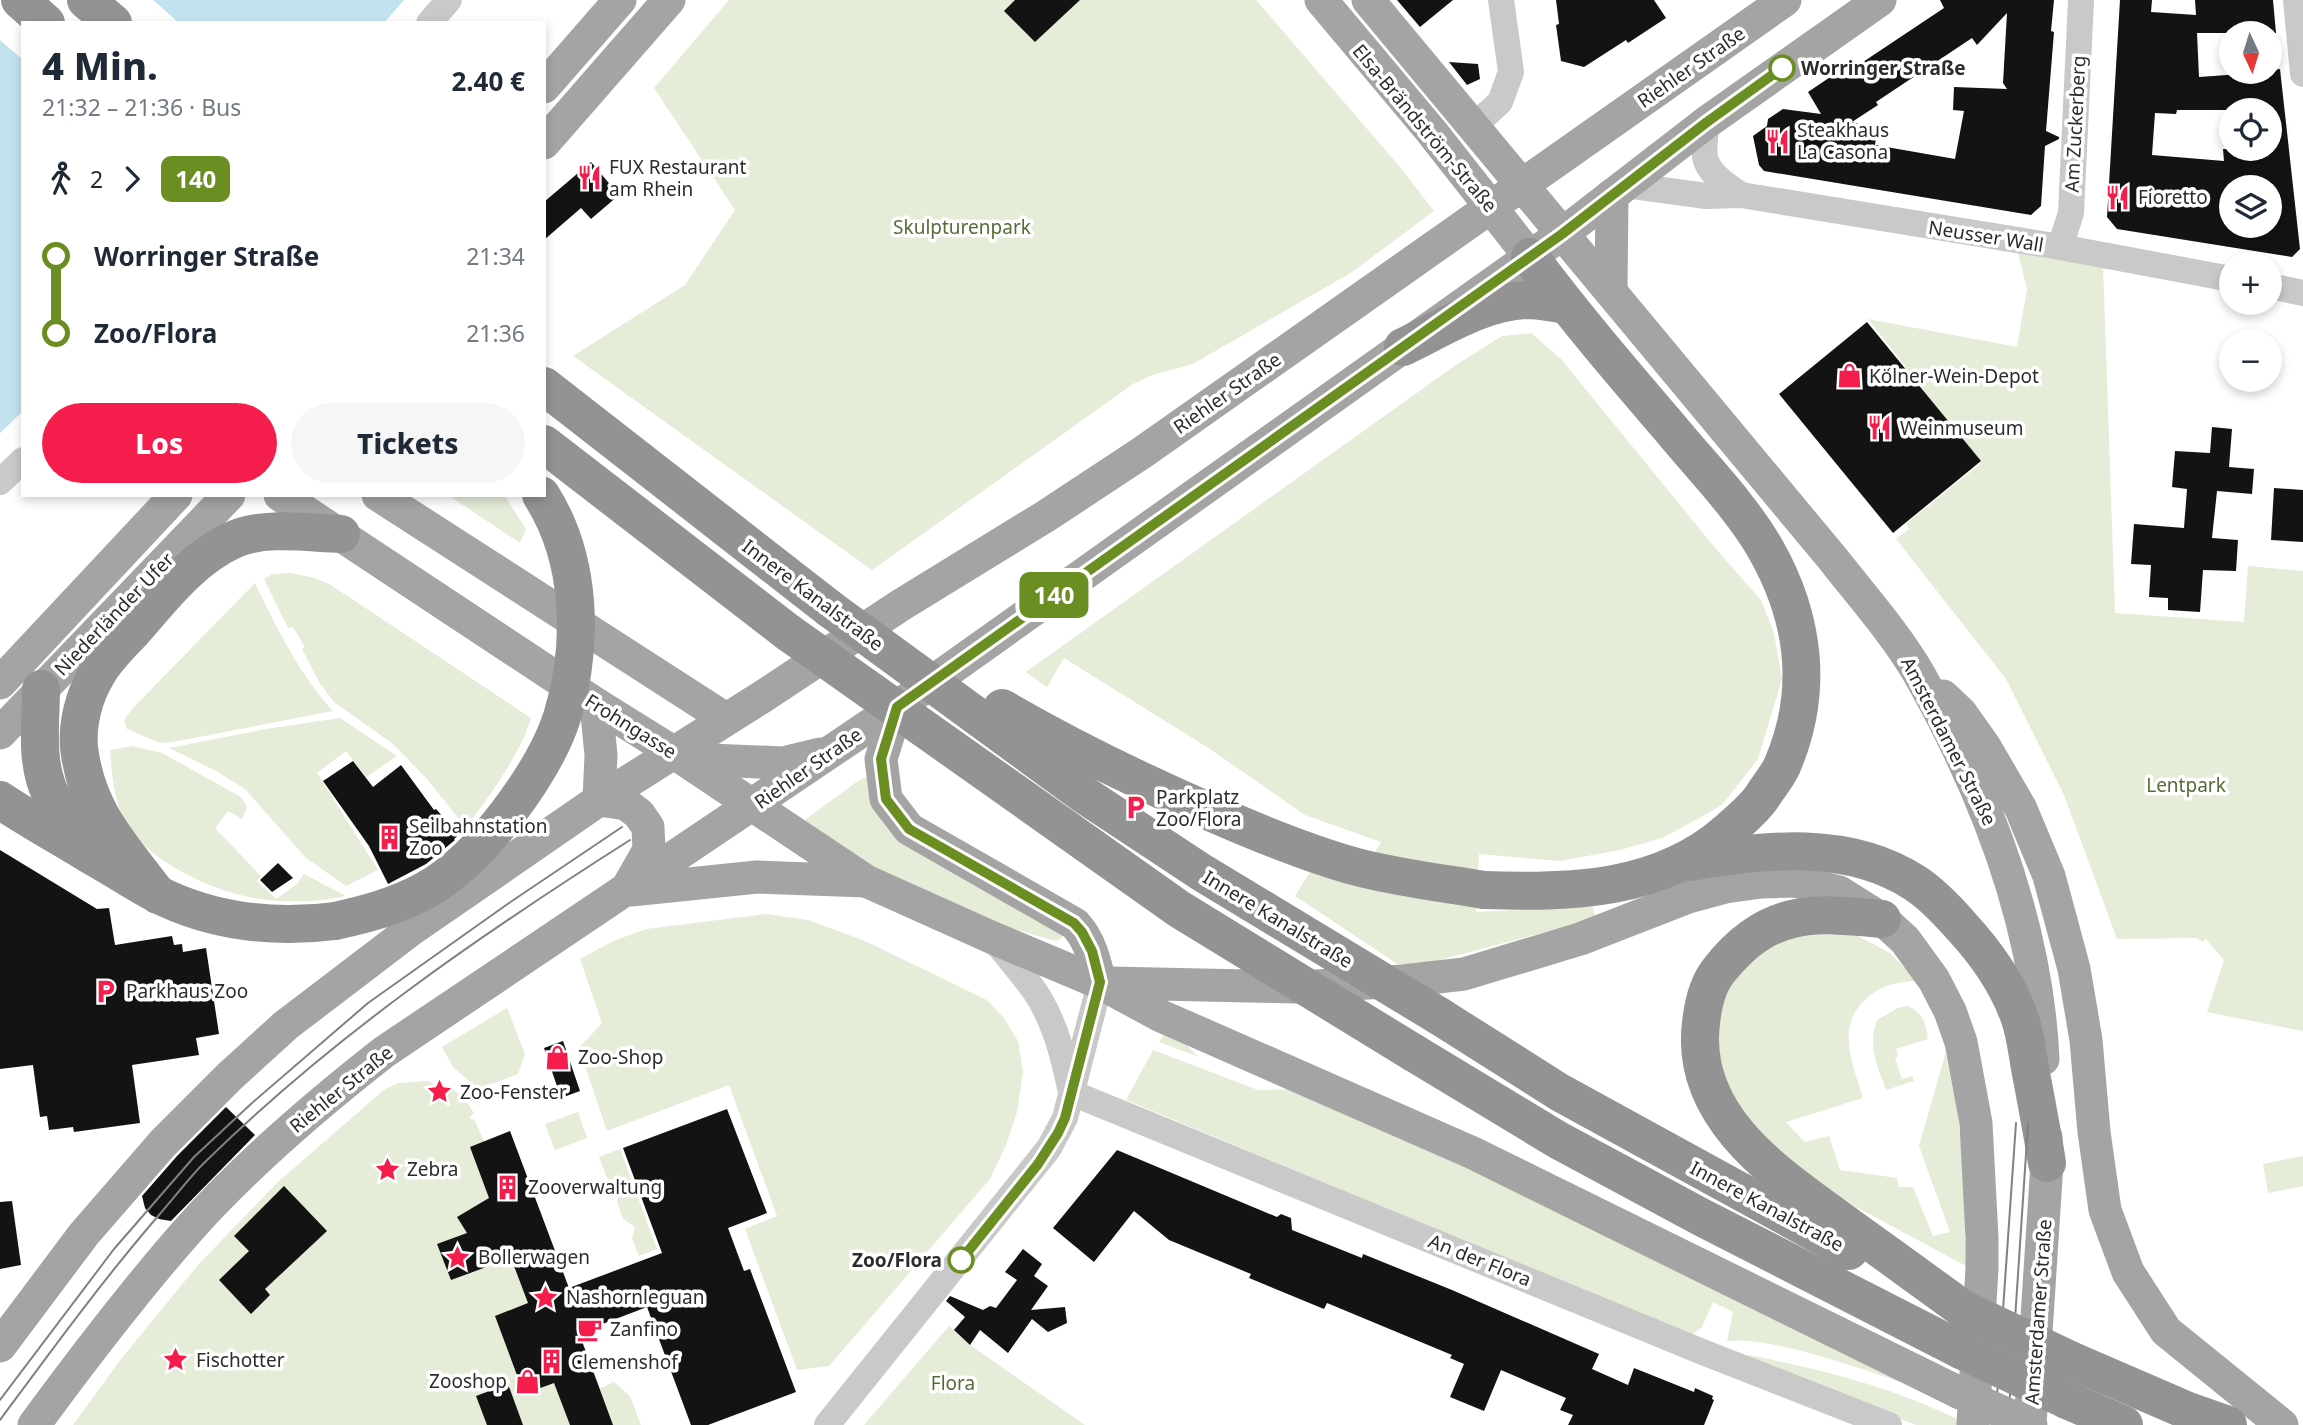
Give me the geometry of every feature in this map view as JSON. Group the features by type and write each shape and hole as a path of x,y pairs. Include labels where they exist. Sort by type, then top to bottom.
{"highway":[{"path":"20,0 44,21"},
{"path":"86,0 111,21"},
{"path":"1530,257 1566,305 1731,501 1764,546 1779,575 1800,643 1800,707 1794,733 1780,768 1755,807 1720,838 1682,864"},
{"path":"1403,347 1468,316 1499,305 1527,300 1566,305"},
{"name":"Innere Kanalstraße","path":"546,388 830,609 1086,796 1200,872 1559,1092 1794,1222 1963,1310 2070,1360 2188,1411 2228,1425"},
{"name":"Innere Kanalstraße","path":"546,446 789,633 1179,909 1558,1140 1700,1217 1961,1350 2124,1425"},
{"path":"0,800 158,895 234,920 283,925 335,921 389,907 426,890 472,856 490,835 539,766 561,719 572,673 576,634 573,588 565,544 553,513 542,497"},
{"path":"158,895 101,818 91,800 84,775 79,745 80,720 97,673 170,590 207,555 236,539 258,534 341,534"},
{"path":"830,609 1044,732 1171,796 1295,849 1410,879 1484,890 1594,888 1643,877 1682,864 1734,855 1790,850 1840,855 1880,865 1915,883 1948,912 1982,949 2007,990 2020,1017 2047,1163"},
{"path":"41,689 40,752 50,792 89,853"},
{"path":"1882,919 1827,914 1796,917 1766,929 1737,948 1715,975 1703,1004 1699,1039 1703,1072 1715,1102 1739,1137 1774,1172 1963,1310"}],"main road":[{"path":"546,85 620,0"},
{"path":"546,140 669,0"},
{"name":"Elsa-Brändström-Straße","path":"1321,0 1431,131 1530,257"},
{"name":"Elsa-Brändström-Straße","path":"1368,0 1524,186"},
{"name":"Riehler Straße","path":"0,1346 84,1234 196,1109 270,1039 412,929 598,800 1143,452 1785,0"},
{"name":"Riehler Straße","path":"34,1425 109,1324 191,1226 309,1113 384,1052 897,707 1562,234 1707,122 1880,0"},
{"name":"Amsterdamer Straße","path":"1524,186 1833,559 1900,645 1918,673 1991,820 2026,933 2038,1003 2042,1050 2047,1163 2031,1425"},
{"path":"1611,291 1619,190"},
{"name":"Niederländer Ufer","path":"0,683 174,497"},
{"name":"Niederländer Ufer","path":"0,733 227,497"},
{"name":"Frohngasse","path":"283,497 866,881 992,938 1100,982"},
{"path":"381,497 726,719"},
{"path":"1918,673 1961,713 1985,747 2021,809 2049,876 2074,969 2084,1028 2105,1210 2127,1272 2166,1331 2282,1425"},
{"path":"753,806 744,785 739,762 741,735 762,697"},
{"path":"596,704 601,755 598,800 626,804 639,814 648,827 649,850 626,890"},
{"path":"897,707 881,759 886,799 909,829 1074,923 1092,951 1100,982 1161,1016 1473,1153 1958,1392 2031,1425"},
{"path":"673,752 710,760 783,763 830,752"},
{"path":"626,890 757,877 866,881"},
{"path":"1100,982 1298,987 1403,981 1464,974 1580,939 1688,897 1726,887 1795,881 1839,892 1882,919 1905,940 1934,980 1950,1011 1961,1042 1974,1110 1982,1268 1973,1425"}],"street":[{"path":"431,21 449,0"},
{"path":"1474,126 1500,103 1511,72 1501,0"},
{"name":"Am Zuckerberg","path":"2060,247 2071,213 2081,0"},
{"path":"2296,0 2303,74"},
{"path":"1707,122 1705,157 1709,166 1723,183 1741,195"},
{"name":"Neusser Wall","path":"1619,190 1706,196 1741,195 2060,247 2219,277"},
{"path":"2282,289 2303,293"},
{"path":"0,482 21,462"},
{"path":"992,938 1034,990 1044,1007 1064,1058 1072,1093"},
{"path":"827,1425 1034,1169 1058,1133 1072,1093 1100,982"},
{"name":"An der Flora","path":"1072,1093 1693,1348 1889,1425"}],"green space":[{"name":"Skulpturenpark","path":"729,0 1256,0 1400,167 1434,211 1352,272 1193,364 1152,375 1133,384 872,570 573,356 685,285 735,210 654,88"},
{"name":"Lentpark","path":"2018,253 2103,264 2115,613 2244,622 2248,566 2303,571 2303,1031 2207,1012 2224,960 2206,939 2203,942 2197,938 2117,939 2064,795 2006,679 1896,539 1909,529 1906,524 1981,463 1868,319 2017,347 2027,289"},
{"path":"1531,333 1561,359 1761,600 1774,633 1782,679 1758,759 1722,805 1662,838 1620,850 1560,861 1479,854 1476,912 1593,907 1596,919 1405,969 1295,896 1310,872 1357,885 1381,842 1305,815 1210,749 1064,658 1047,687 1026,672 1456,365 1502,336"},
{"path":"451,497 505,497 526,529 520,543"},
{"path":"291,573 315,578 331,585 531,718 514,756 473,818 459,819 427,779 393,744 334,702 319,682 302,649 305,647 293,627 288,628 264,579 272,574"},
{"path":"255,583 300,667 333,711 173,742 160,743 127,729 124,720 132,709"},
{"path":"340,718 397,756 366,777 346,751 317,773 378,870 346,886 306,858 245,789 169,748 266,729"},
{"path":"132,746 162,753 241,797 247,807 242,819 228,811 215,828 261,876 257,881 276,899 297,884 304,874 346,896 300,901 256,898 213,886 160,858 132,833 123,818 117,799 110,750"},
{"path":"868,776 876,794 1063,934 1061,939 1056,941 1024,932 944,903 880,870 802,822"},
{"path":"767,914 808,920 865,941 987,1000 1004,1018 1018,1041 1023,1072 1017,1112 1006,1145 990,1179 829,1366 797,1370 745,1229 777,1216 729,1085 607,1131 579,1048 602,1023 580,959 613,941 646,929"},
{"path":"1854,934 1890,953 1917,981 1896,983 1877,990 1866,999 1851,1021 1851,1059 1863,1098 1786,1122 1805,1142 1829,1136 1840,1170 1897,1178 1899,1187 1913,1187 1933,1236 1950,1232 1919,1146 1947,1048 1963,1163 1966,1266 1858,1208 1770,1151 1734,1108 1713,1034 1733,974 1787,936"},
{"path":"1908,1006 1923,1019 1928,1039 1896,1049 1898,1057 1895,1058 1902,1079 1912,1076 1914,1081 1886,1090 1874,1055 1874,1030 1877,1020 1898,1008"},
{"path":"507,1008 525,1054 518,1074 478,1089 453,1067 442,1047"},
{"path":"1167,1030 1174,1033 1199,1057 1159,1042"},
{"path":"1153,1050 1258,1090 1297,1089 1467,1164 1901,1382 1790,1348 1767,1343 1727,1341 1733,1312 1713,1302 1702,1327 1691,1335 1126,1100"},
{"path":"429,1081 436,1087 436,1092 443,1095 446,1090 452,1089 464,1098 474,1113 470,1117 474,1119 583,1358 588,1356 600,1388 614,1382 630,1396 641,1425 73,1425 121,1359 198,1265 279,1181 385,1089 399,1083"},
{"path":"578,1112 587,1138 555,1150 545,1124"},
{"path":"620,1149 657,1249 639,1256 632,1239 635,1227 623,1219 617,1202 621,1187 607,1178 599,1157"},
{"path":"2303,1156 2303,1186 2268,1193 2263,1164"},
{"name":"Flora","path":"949,1326 970,1345 1085,1425 864,1425"},
{"path":"1749,1355 1802,1366 1881,1388 1957,1419 1957,1425 1916,1425 1746,1358"}],"water":[{"path":"0,0 404,0 386,21 21,21 21,413 0,433"}],"pier":[{"path":"0,0 153,0 177,21 21,21 21,58 0,40"}],"building":[{"path":"1015,0 1080,0 1035,42 1004,11"},
{"path":"1397,0 1453,0 1420,27"},
{"path":"1556,0 1654,0 1666,18 1584,67 1561,61"},
{"path":"1940,0 2054,0 2046,131 2059,139 2045,146 2041,206 2031,215 1764,171 1759,165 1753,136 1767,126 1768,119 1783,109 1821,114 1808,92 1854,61 1857,66 1944,8","holes":["2007,13 2003,83 2007,89 1954,87 1953,110 1964,111 1955,159 1875,145 1877,130 1852,122 1878,105 1876,102 1972,38 1977,45"]},
{"path":"2120,0 2152,0 2151,12 2196,15 2195,0 2273,0 2275,21 2219,21 2219,33 2197,33 2199,77 2219,76 2219,84 2282,84 2300,249 2292,257 2282,255 2282,252 2261,252 2117,229 2107,217","holes":["2219,98 2282,98 2282,161 2219,161 2152,155 2155,113 2219,110"]},
{"path":"1449,62 1478,64 1480,79 1467,85"},
{"name":"FUX Restaurant am Rhein","path":"591,162 619,195 591,219 581,208 546,238 546,200"},
{"name":"Weinmuseum","path":"1867,322 1981,461 1893,533 1779,394"},
{"path":"2212,427 2232,429 2229,467 2254,469 2252,494 2217,491 2212,538 2238,540 2236,571 2203,570 2200,612 2168,610 2168,598 2149,597 2151,565 2131,564 2134,524 2184,528 2187,489 2172,487 2175,451 2210,453"},
{"path":"2274,488 2303,490 2303,542 2271,540"},
{"path":"353,761 373,787 401,765 434,810 436,809 459,835 426,864 388,884 369,846 323,781"},
{"name":"Parkhaus Zoo","path":"0,850 97,909 109,908 115,945 172,936 174,945 182,944 183,952 206,948 219,1034 196,1038 199,1055 132,1065 140,1123 74,1132 73,1127 49,1130 47,1116 40,1117 33,1065 0,1069"},
{"path":"278,863 293,878 272,892 260,880"},
{"path":"563,1041 580,1091 561,1098 544,1048"},
{"path":"226,1107 255,1135 171,1221 151,1215 145,1208 142,1196"},
{"path":"727,1109 767,1213 728,1228 744,1271 750,1269 796,1392 708,1425 691,1425 647,1307 579,1333 613,1425 570,1425 554,1383 524,1394 495,1316 528,1303 511,1258 451,1280 437,1244 467,1233 457,1217 489,1198 470,1147 510,1131 569,1288 662,1253 623,1148"},
{"path":"1117,1150 1277,1217 1281,1214 1291,1218 1292,1230 1362,1258 1363,1254 1599,1354 1592,1369 1628,1385 1634,1368 1694,1392 1695,1388 1713,1396 1714,1400 1704,1425 1568,1425 1573,1415 1560,1410 1566,1398 1501,1370 1484,1411 1450,1397 1464,1364 1450,1358 1452,1355 1327,1303 1324,1309 1249,1278 1251,1274 1169,1240 1134,1211 1094,1262 1053,1228"},
{"path":"284,1186 327,1231 265,1289 270,1295 251,1314 219,1280 249,1251 234,1236"},
{"path":"12,1201 21,1265 0,1269 0,1202"},
{"path":"1023,1249 1042,1264 1034,1276 1048,1286 1031,1310 1065,1307 1067,1323 1048,1332 1032,1319 1008,1353 980,1330 970,1345 954,1330 965,1317 946,1301 950,1296 983,1310 990,1306 996,1308 1017,1280 1005,1272"},
{"path":"508,1384 523,1425 487,1425 476,1396"}],"tram line":[{"path":"0,1400 114,1249 194,1157 252,1103 368,1003 622,827"},
{"path":"0,1420 77,1316 138,1240 198,1169 253,1117 303,1073 408,990 518,913 630,840"},
{"path":"1995,1425 2016,1123"},
{"path":"2008,1425 2028,1124"}],"bus line":[{"name":"140","path":"961,1260 1026,1180 1058,1133 1069,1104 1100,982 1092,951 1074,923 909,829 886,799 881,759 897,707 1562,234 1782,68"}],"place":[{"name":"Worringer Straße","path":"1782,68"},
{"name":"Steakhaus La Casona","path":"1777,141"},
{"name":"FUX Restaurant am Rhein","path":"589,178"},
{"name":"Fioretto","path":"2118,197"},
{"name":"Kölner-Wein-Depot","path":"1849,376"},
{"name":"Weinmuseum","path":"1880,428"},
{"name":"Parkplatz Zoo/Flora","path":"1136,808"},
{"name":"Seilbahnstation Zoo","path":"389,837"},
{"name":"Parkhaus Zoo","path":"106,991"},
{"name":"Zoo-Shop","path":"558,1057"},
{"name":"Zoo-Fenster","path":"440,1092"},
{"name":"Zebra","path":"387,1169"},
{"name":"Zooverwaltung","path":"508,1187"},
{"name":"Bollerwagen","path":"458,1257"},
{"name":"Zoo/Flora","path":"961,1260"},
{"name":"Nashornleguan","path":"546,1297"},
{"name":"Zanfino","path":"590,1329"},
{"name":"Fischotter","path":"176,1360"},
{"name":"Clemenshof","path":"551,1362"},
{"name":"Zooshop","path":"527,1381"}]}
